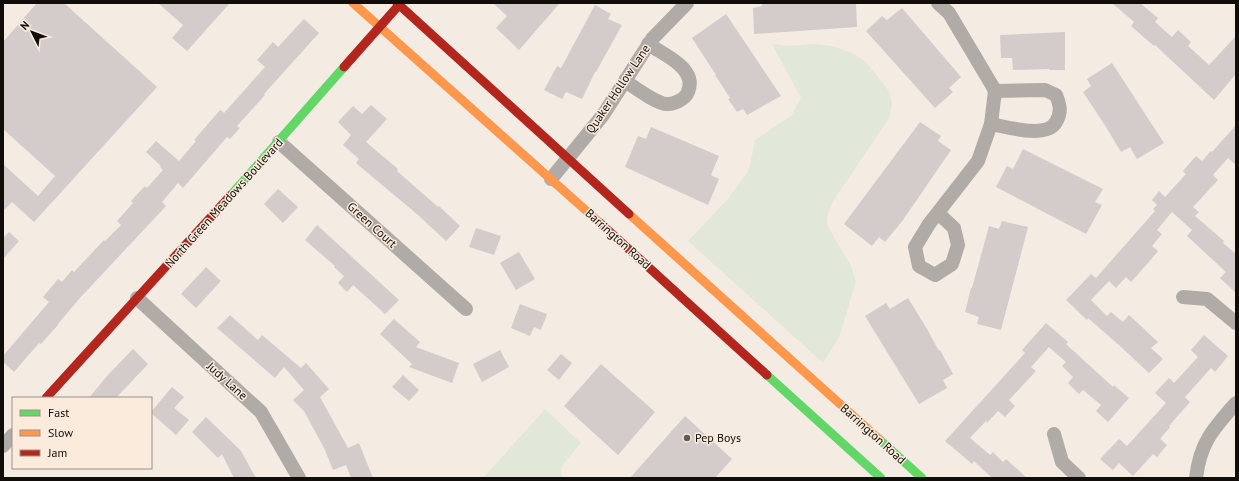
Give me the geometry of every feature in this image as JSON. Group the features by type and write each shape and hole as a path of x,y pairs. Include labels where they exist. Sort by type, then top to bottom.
{"main road":[{"name":"Barrington Road","path":"353,3 551,179 881,478"},
{"name":"Barrington Road","path":"398,4 922,478"},
{"name":"North Green Meadows Boulevard","path":"47,397 279,142 398,4"}],"street":[{"name":"Quaker Hollow Lane","path":"551,179 603,115 648,44 687,3"},
{"path":"938,3 949,13 995,91 991,124 978,161 938,213"},
{"path":"625,81 658,101 668,104 681,100 686,96 690,87 688,75 683,66 648,44"},
{"path":"991,124 1033,131 1046,130 1055,125 1060,114 1060,104 1056,95 1045,90 995,91"},
{"name":"Green Court","path":"279,142 466,309"},
{"path":"1184,297 1207,299 1236,324"},
{"name":"Judy Lane","path":"137,298 262,412 299,478"},
{"path":"1196,478 1198,463 1204,444 1214,428 1236,403"},
{"path":"1054,434 1062,462 1079,478"},
{"path":"3,446 12,435"}],"green space":[{"path":"772,44 789,46 814,44 832,46 851,52 866,62 889,91 892,104 889,118 833,201 827,216 827,225 851,266 856,281 839,338 823,363 688,241 727,200 749,170 755,140 791,116 801,98"},
{"path":"545,409 581,443 561,467 562,478 483,478"}],"building":[{"path":"37,3 64,3 157,87 34,222 12,202 3,211 3,164 38,196 55,176 3,129 3,42"},
{"path":"158,3 230,3 187,51 172,38 183,25"},
{"path":"493,3 560,3 519,50 496,28 507,16"},
{"path":"762,3 856,3 857,27 754,34 753,8 762,6"},
{"path":"1112,3 1140,3 1158,18 1155,22 1172,37 1178,30 1191,42 1188,46 1209,65 1236,36 1236,74 1214,100 1155,45 1154,46 1131,26 1134,22"},
{"path":"595,5 611,14 608,19 622,25 595,72 582,99 566,92 562,99 544,90 557,66 561,68"},
{"path":"902,8 961,77 949,88 953,92 935,108 866,31 882,16 887,20"},
{"path":"726,14 781,96 747,115 743,109 737,112 728,99 730,98 692,38"},
{"path":"304,19 319,33 237,126 240,128 230,139 227,137 183,188 178,183 162,202 166,206 79,299 58,325 41,344 39,343 14,372 3,362 3,356 49,302 43,297 58,279 62,282 72,270 74,272 104,240 105,241 121,225 117,221 133,203 131,201 145,186 147,188 163,170 160,167 161,166 146,152 156,141 179,161 196,141 194,140 220,110 224,113 265,67 257,60 273,42 278,47"},
{"path":"1065,32 1065,70 1013,70 1012,58 1001,58 1000,35"},
{"path":"1112,63 1164,143 1137,159 1130,147 1121,152 1083,92 1091,86 1087,79"},
{"path":"371,105 387,119 366,142 460,226 446,241 418,215 356,163 359,159 343,145 351,135 338,122 353,106 362,114"},
{"path":"920,122 941,136 938,141 951,150 903,220 885,242 879,237 872,246 844,224"},
{"path":"1236,125 1236,165 1228,158 1213,175 1218,180 1193,207 1199,212 1195,216 1224,241 1223,243 1236,254 1236,293 1220,278 1226,272 1187,236 1192,230 1172,212 1157,230 1162,234 1152,246 1158,251 1131,282 1126,277 1116,288 1109,281 1091,300 1107,316 1111,312 1123,322 1129,315 1158,342 1151,348 1163,359 1149,373 1066,300 1091,274 1096,278 1155,211 1153,209 1157,205 1152,200 1159,191 1165,197 1186,174 1183,171 1196,156 1202,161"},
{"path":"651,127 719,156 711,175 719,179 708,205 625,167 638,136 646,139"},
{"path":"1023,149 1103,189 1095,202 1102,205 1086,234 996,187 1007,166 1013,169"},
{"path":"278,189 298,207 283,223 264,204"},
{"path":"1002,221 1028,227 1001,330 977,324 979,317 965,312 989,226 999,229"},
{"path":"317,225 399,300 385,314 353,285 347,292 338,283 344,276 334,267 335,266 305,240"},
{"path":"476,228 501,236 494,255 469,247"},
{"path":"9,232 19,241 3,259 3,238"},
{"path":"519,252 535,279 516,290 500,263"},
{"path":"206,267 221,281 196,308 181,294"},
{"path":"908,298 953,374 943,380 947,388 919,404 865,316 886,303 890,309"},
{"path":"520,304 547,314 541,330 534,327 530,336 511,328"},
{"path":"230,315 258,340 262,335 301,368 306,363 329,389 320,397 348,448 359,443 373,478 351,478 346,465 333,470 325,450 304,411 293,400 304,390 284,367 275,378 217,328"},
{"path":"394,319 420,342 416,347 459,363 452,383 409,367 412,364 380,334"},
{"path":"1046,323 1068,342 1066,344 1113,387 1114,385 1129,398 1108,422 1096,411 1101,405 1083,390 1079,394 1068,383 1073,377 1062,366 1066,362 1049,347 1031,367 1036,371 1009,400 1015,406 1005,417 998,411 970,438 990,455 993,452 1003,462 1006,459 1027,478 992,478 974,461 972,464 945,441 1025,353 1022,350"},
{"path":"1204,335 1228,356 1215,372 1211,368 1185,397 1190,402 1160,439 1167,445 1157,457 1153,454 1133,476 1119,463 1113,470 1100,459 1119,439 1127,446 1166,403 1155,393 1169,378 1174,383 1198,357 1191,350"},
{"path":"133,349 148,364 117,397 90,397 107,376"},
{"path":"500,350 509,367 482,382 473,364"},
{"path":"561,354 572,363 559,380 547,370"},
{"path":"601,364 655,412 618,455 564,406"},
{"path":"403,375 419,390 409,401 392,387"},
{"path":"172,387 184,397 174,408 189,420 176,435 152,414 152,411"},
{"name":"Pep Boys","path":"685,416 732,459 715,478 630,478"},
{"path":"206,417 241,451 256,478 234,478 222,454 218,458 192,432"}],"traffic: fast":[{"path":"231,195 344,67"},
{"path":"767,375 881,478"},
{"path":"880,440 922,478"}],"traffic: slow":[{"path":"353,3 600,223"},
{"path":"629,214 880,440"}],"traffic: jam":[{"path":"397,3 629,214"},
{"path":"344,67 399,5"},
{"path":"47,397 231,195"},
{"path":"600,223 767,375"}],"place":[{"name":"Pep Boys","path":"687,438"}]}
